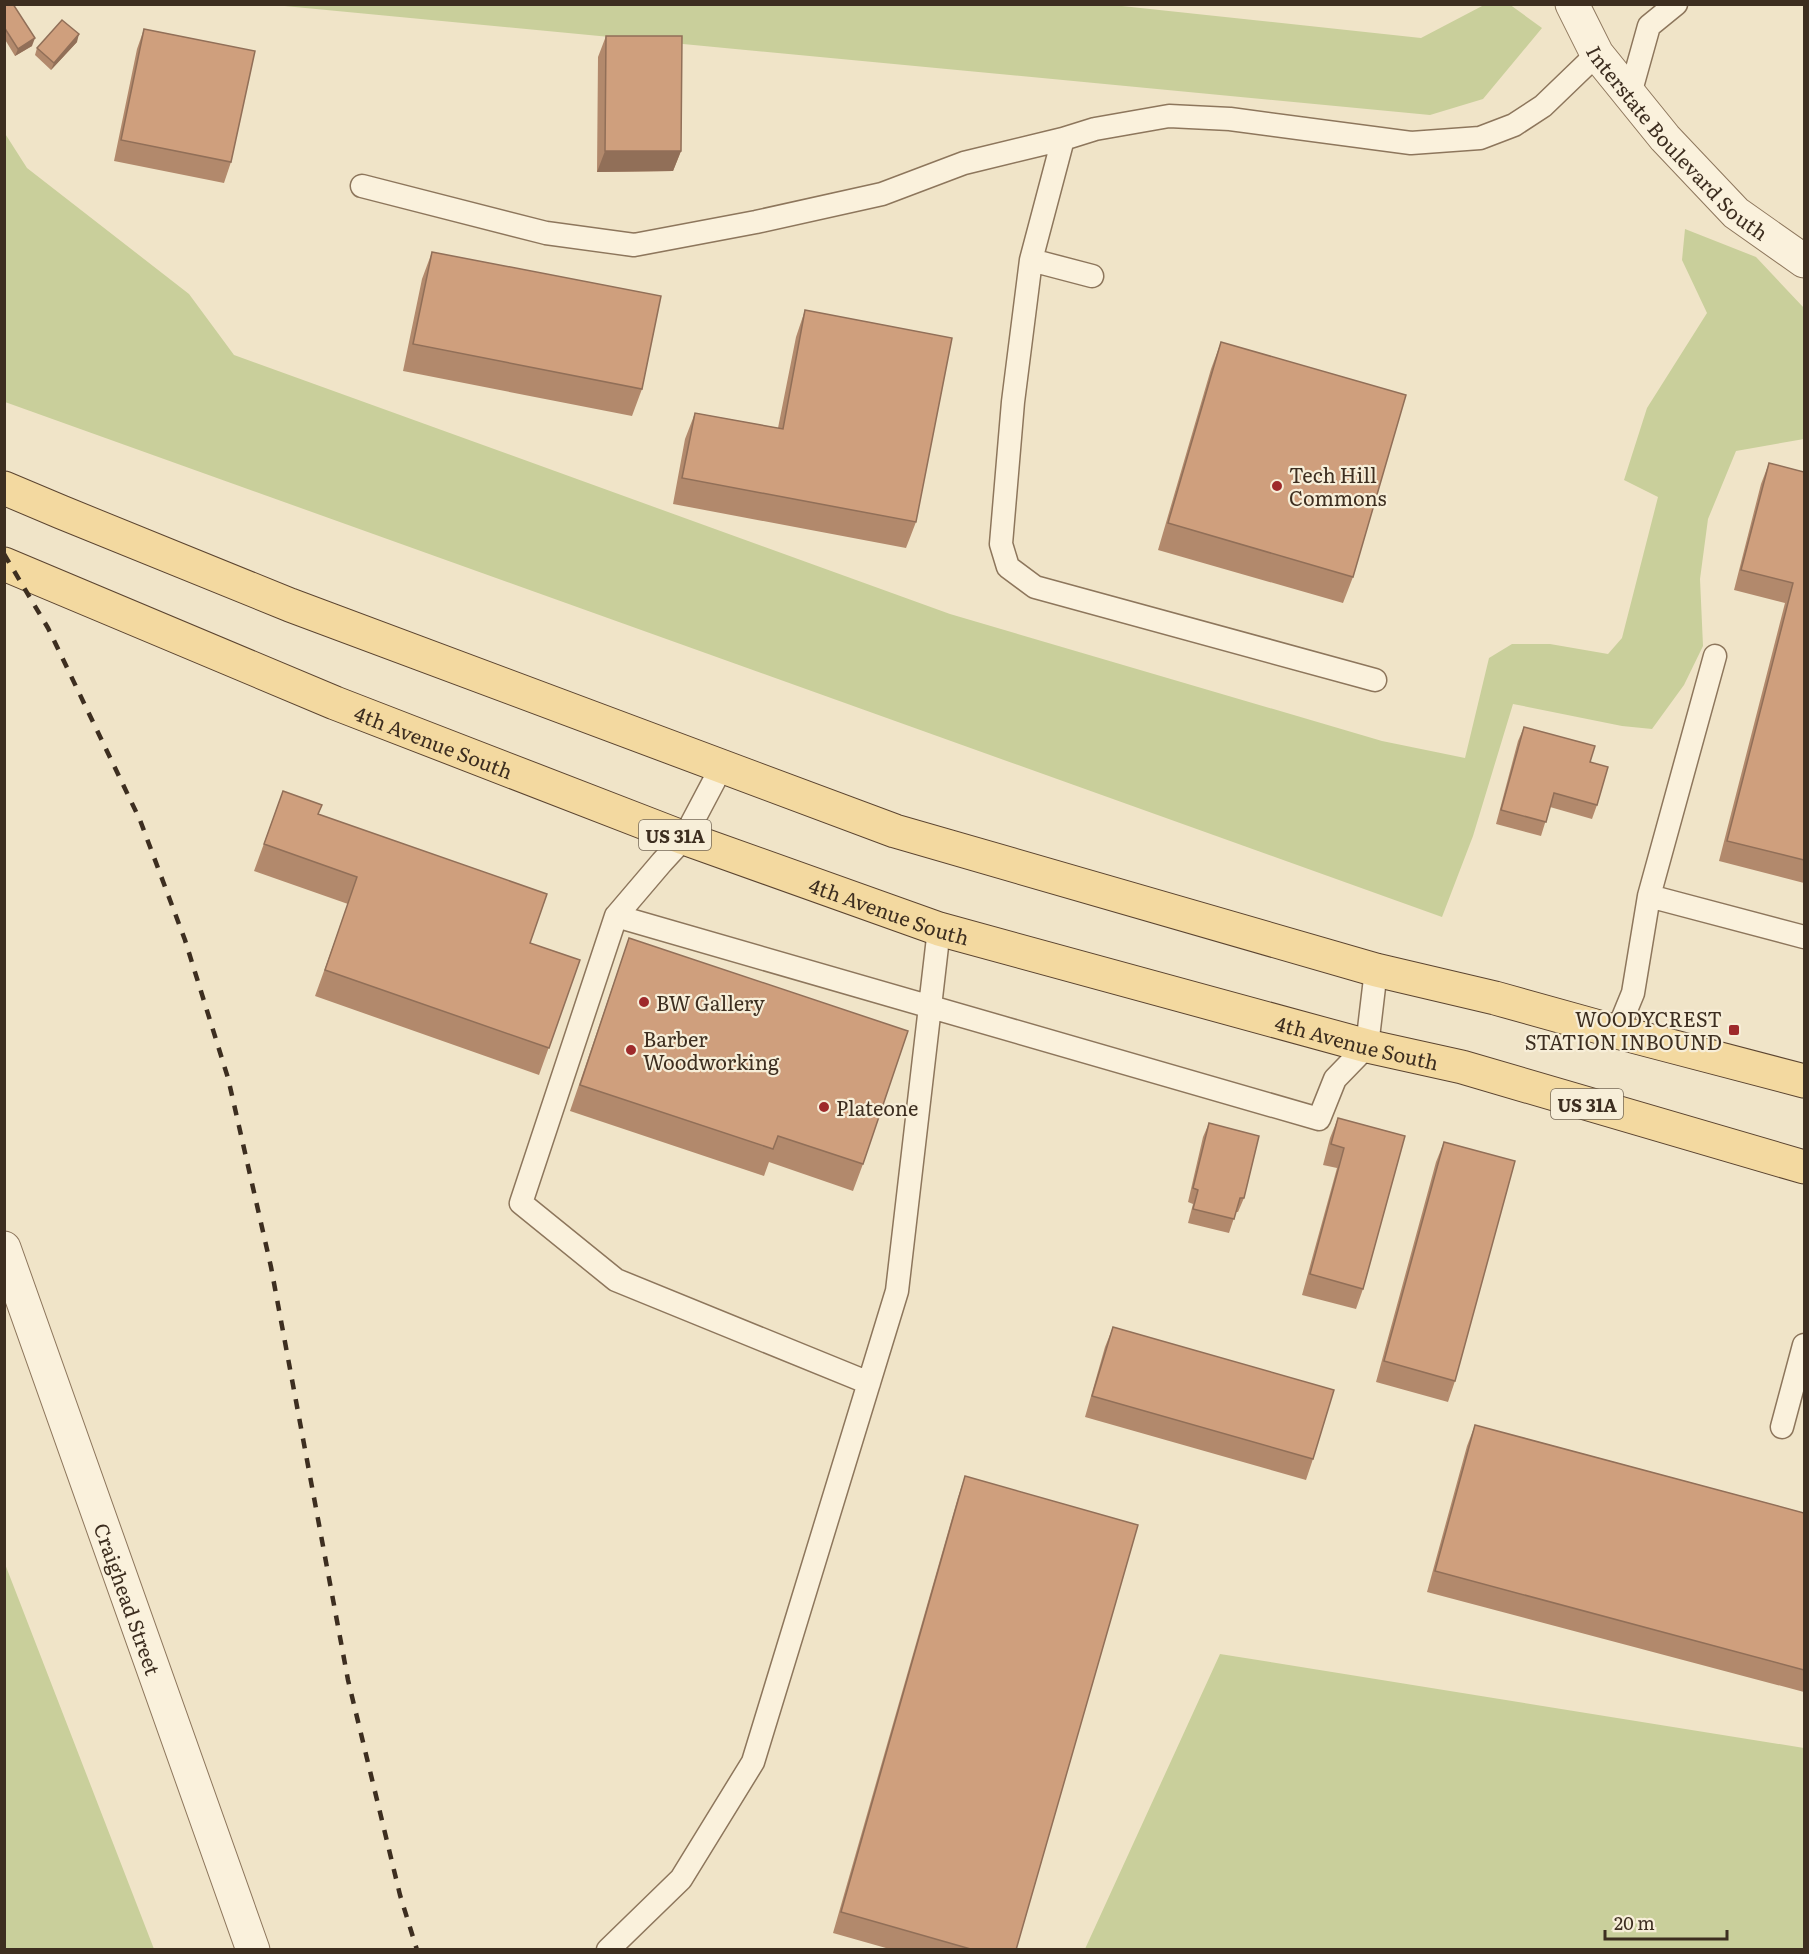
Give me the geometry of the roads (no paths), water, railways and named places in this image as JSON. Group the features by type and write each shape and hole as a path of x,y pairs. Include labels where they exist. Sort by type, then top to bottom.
{"main road":[{"path":"4,488 290,605 895,831 1376,970 1495,998 1804,1081"},
{"name":"4th Avenue South","path":"7,567 335,703 684,838 939,929 1367,1046 1462,1067 1804,1167"}],"street":[{"name":"Interstate Boulevard South","path":"1572,4 1597,54 1665,138 1736,213 1804,261"},
{"name":"Craighead Street","path":"4,1248 253,1950"}],"lane":[{"path":"1629,94 1649,26 1676,4"},
{"path":"362,186 546,233 633,245 756,222 882,194 964,163 1095,129 1169,116 1230,119 1411,142 1480,138 1514,125 1543,106 1597,54"},
{"path":"1063,139 1031,260 1013,402 1001,544 1008,567 1035,587 1376,680"},
{"path":"1031,260 1092,276"},
{"path":"1617,1032 1634,993 1649,896 1715,656"},
{"path":"722,765 684,838 616,916 521,1203 616,1280 869,1383"},
{"path":"1649,896 1804,937"},
{"path":"616,916 1319,1119 1335,1079 1367,1046 1376,970"},
{"path":"608,1950 681,1879 753,1762 897,1292 939,929"},
{"path":"1782,1427 1804,1345"}],"railway":[{"path":"4,554 48,628 140,820 185,940 228,1078 271,1267 348,1680 400,1895 417,1950"}],"place":[{"name":"Tech Hill Commons","path":"1277,486"},
{"name":"BW Gallery","path":"644,1002"},
{"name":"WOODYCREST STATION INBOUND","path":"1734,1030"},
{"name":"Barber Woodworking","path":"631,1050"},
{"name":"Plateone","path":"824,1107"}]}
